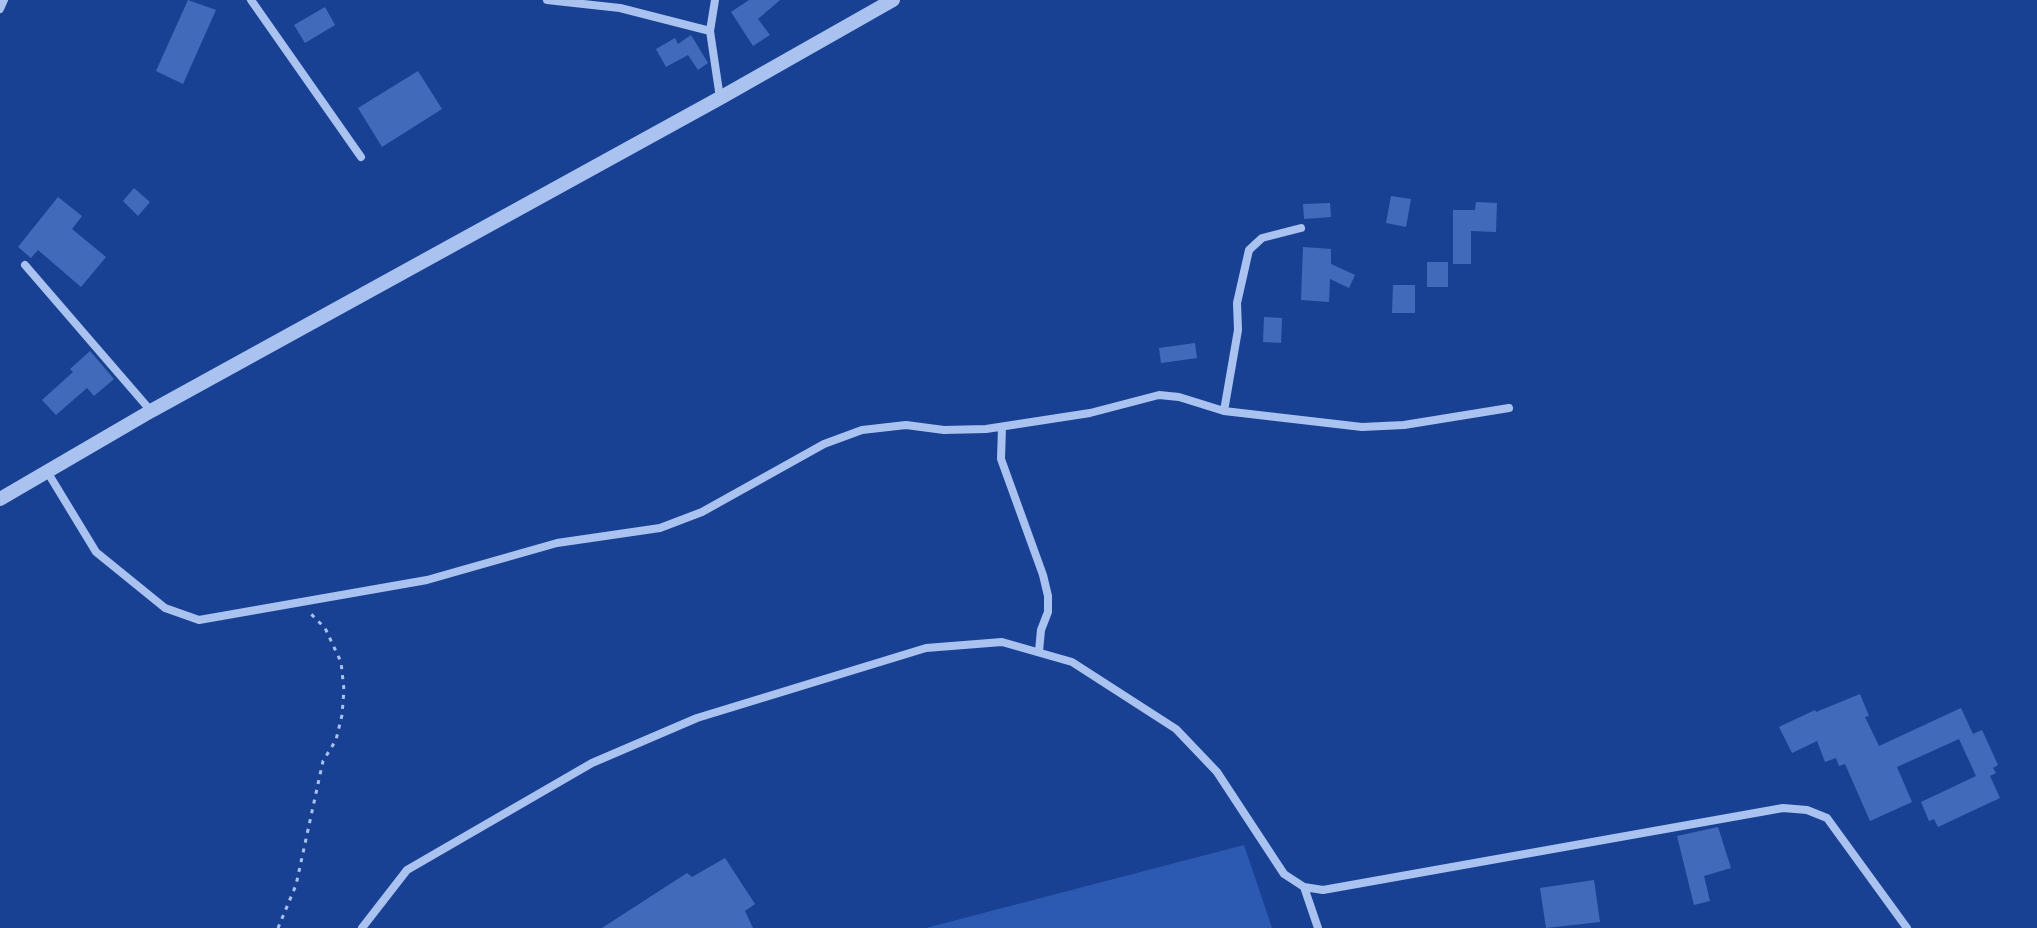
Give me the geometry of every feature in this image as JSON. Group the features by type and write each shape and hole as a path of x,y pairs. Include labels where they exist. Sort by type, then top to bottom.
{"street":[{"path":"0,9 4,0"},
{"path":"251,0 361,157"},
{"path":"547,0 620,8 710,31"},
{"path":"715,0 710,31 720,98"},
{"path":"0,499 151,411 893,0"},
{"path":"1224,411 1238,330 1237,303 1249,250 1262,238 1301,228"},
{"path":"25,265 151,411"},
{"path":"48,473 96,552 165,608 199,620 427,580 557,543 660,528 702,512 824,444 862,430 906,425 944,430 1002,427 1090,413 1159,395 1179,397 1224,411 1362,427 1404,425 1509,408"},
{"path":"1002,427 1001,459 1048,596 1048,612 1041,630 1039,651"},
{"path":"362,928 407,870 592,763 697,718 926,648 1002,642 1072,662 1176,729 1217,772 1284,874 1304,887 1323,890 1783,808 1807,810 1827,818 1907,928"},
{"path":"1304,887 1318,928"}],"path":[{"path":"278,928 296,885 323,761 336,740 344,690 341,662 333,643 325,628 301,604"}],"shaded area":[{"path":"1244,845 1272,928 926,928"}],"building":[{"path":"188,0 216,10 183,84 156,71"},
{"path":"749,0 780,0 758,19 770,35 753,46 731,12"},
{"path":"325,7 335,25 305,43 294,25"},
{"path":"691,35 708,63 698,70 688,55 666,67 656,49 675,38 678,44"},
{"path":"418,71 442,109 382,147 358,108"},
{"path":"134,188 150,202 138,216 123,201"},
{"path":"1391,196 1411,199 1406,227 1386,223"},
{"path":"58,197 82,216 72,229 106,257 81,287 38,250 31,258 18,247"},
{"path":"1476,202 1497,203 1496,232 1471,231 1471,264 1453,264 1453,210 1475,210"},
{"path":"1330,203 1331,217 1304,219 1303,204"},
{"path":"1303,247 1331,249 1331,264 1355,275 1349,288 1330,279 1329,302 1301,300"},
{"path":"1427,262 1448,262 1448,287 1427,287"},
{"path":"1393,285 1415,285 1415,313 1392,313"},
{"path":"1264,317 1282,318 1281,343 1263,342"},
{"path":"1195,343 1197,358 1161,363 1159,348"},
{"path":"90,351 114,379 94,396 87,388 56,415 42,400 73,372 70,369"},
{"path":"1860,694 1869,716 1865,717 1879,746 1961,708 1973,734 1982,730 1998,765 1993,768 1996,773 1990,776 2000,798 1938,827 1934,819 1929,821 1921,802 1976,776 1959,739 1897,767 1912,802 1870,821 1845,764 1839,766 1836,758 1825,762 1817,741 1792,753 1779,727"},
{"path":"1718,827 1731,868 1704,876 1710,901 1694,905 1677,836"},
{"path":"725,858 755,904 745,911 753,928 602,928 687,873 692,877"},
{"path":"1594,880 1600,922 1546,928 1540,888"}]}
